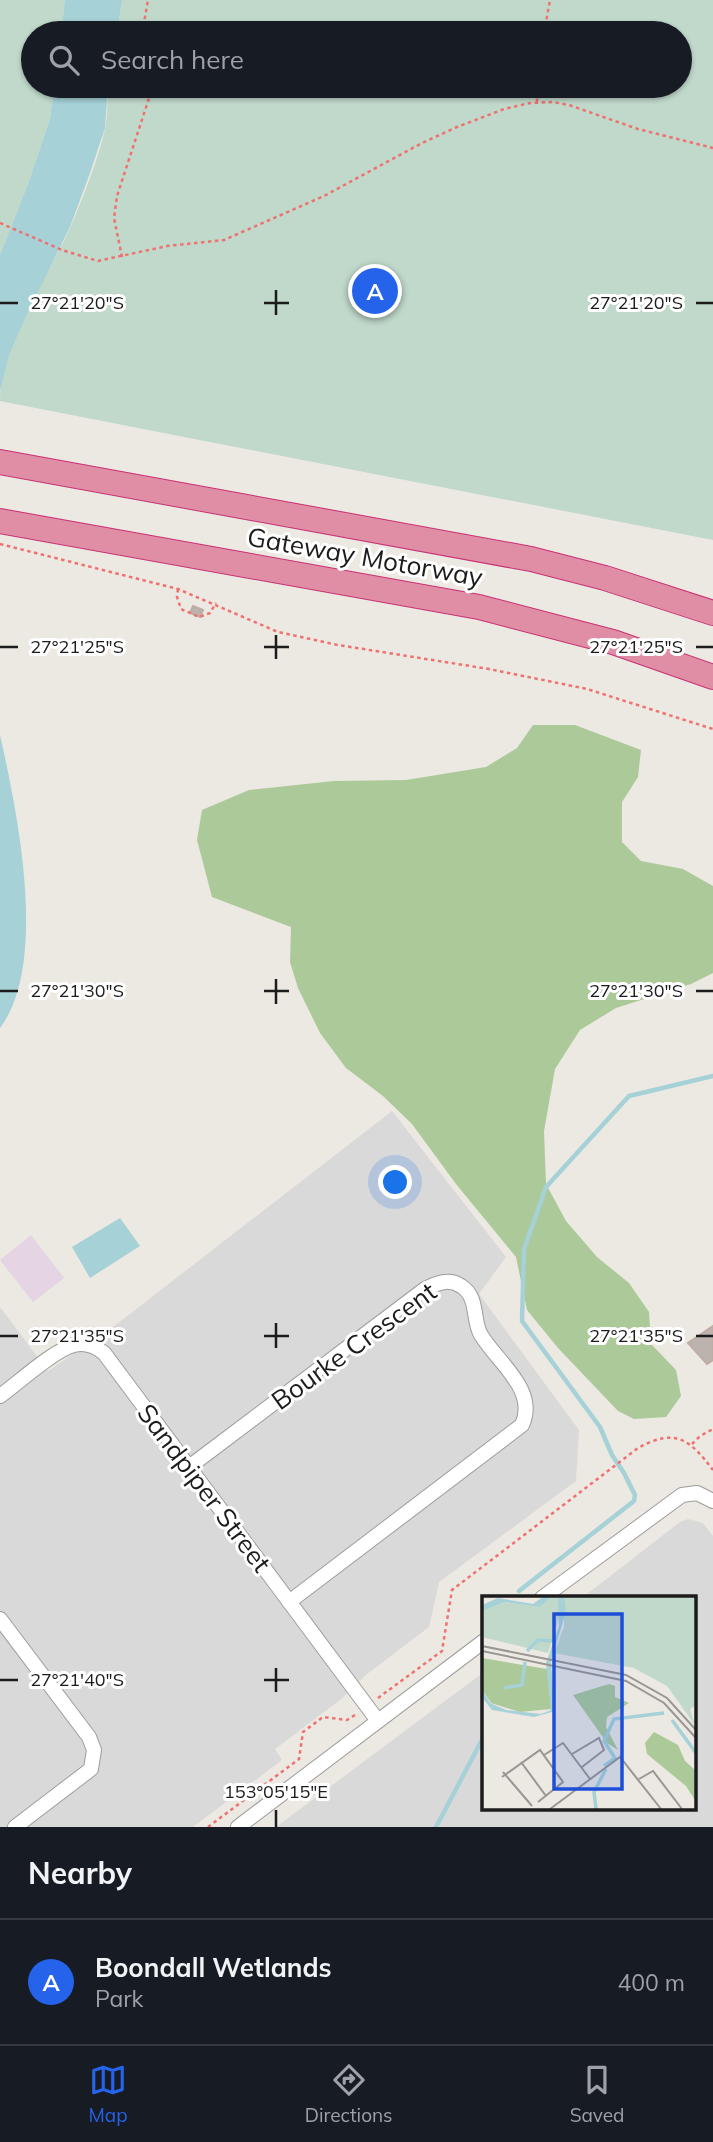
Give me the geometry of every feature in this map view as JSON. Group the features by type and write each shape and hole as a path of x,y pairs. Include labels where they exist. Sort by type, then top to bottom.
{"highway":[{"name":"Gateway Motorway","path":"2,462 531,559 604,578 713,613"},
{"name":"Gateway Motorway","path":"0,521 479,607 612,642 713,677"}],"street":[{"name":"Bourke Crescent","path":"188,1467 425,1290 444,1282 458,1284 468,1292 481,1336 525,1396 527,1410 522,1425 289,1602"},
{"name":"Sandpiper Street","path":"0,1396 73,1345 95,1346 104,1353 378,1721"},
{"path":"545,1596 676,1499 687,1493 702,1494 713,1501"},
{"path":"0,1619 89,1737 94,1750 94,1762 85,1774 15,1827"},
{"path":"238,1827 482,1643"}],"path":[{"path":"144,21 148,0"},
{"path":"546,21 550,0"},
{"path":"122,257 114,218 117,196 149,98"},
{"path":"2,224 90,260 235,237 457,127 504,109 537,102 569,104 649,132 713,148"},
{"path":"0,544 178,589 216,603 278,632 587,689 713,729"},
{"path":"178,589 177,597 181,609 199,617 211,613 216,603"},
{"path":"692,1444 699,1436 713,1429"},
{"path":"376,1699 442,1651 452,1590 638,1448 657,1439 678,1439 692,1444 713,1470"},
{"path":"208,1827 299,1759 303,1732 323,1717 347,1720 359,1712"}],"shaded area":[{"path":"392,1111 506,1257 479,1294 579,1430 576,1481 439,1582 429,1627 275,1749 282,1760 193,1827 0,1827 0,1307 48,1371 117,1324"},
{"path":"31,1235 64,1278 33,1302 0,1260"},
{"path":"688,1519 703,1523 713,1536 713,1827 276,1827 482,1673 482,1810 696,1810 696,1596 585,1596 680,1522"}],"green space":[{"path":"0,0 65,0 62,21 21,21 21,98 53,98 50,119 0,255"},
{"path":"122,0 713,0 713,540 0,401 2,379 16,334 71,226 94,166 106,124 107,98 692,98 692,21 119,21"},
{"path":"533,725 575,725 641,750 638,777 622,802 622,842 641,861 683,869 713,886 713,973 691,984 616,1008 580,1030 555,1069 544,1131 546,1184 566,1221 597,1257 629,1283 649,1312 651,1344 676,1370 681,1396 666,1417 634,1419 618,1411 558,1348 527,1310 516,1257 456,1184 412,1124 383,1096 346,1068 320,1033 298,988 290,962 291,927 212,897 197,840 202,810 249,790 334,781 406,780 486,767 517,748"}],"water":[{"path":"65,0 122,0 119,21 62,21"},
{"path":"53,98 107,98 105,128 90,173 70,227 9,355 0,391 0,255 50,119"},
{"path":"0,735 20,844 26,927 23,965 15,1000 0,1028"},
{"path":"120,1218 140,1246 90,1278 72,1247"}],"building":[{"path":"193,606 203,610 200,617 190,613"},
{"path":"713,1326 713,1360 707,1364 688,1343"}],"waterway":[{"path":"519,1591 634,1501 635,1495 612,1455 600,1427 522,1321 524,1249 546,1187 629,1096 713,1076"},
{"path":"436,1827 482,1740"}],"place":[{"name":"Boondall Wetlands","path":"375,291"}]}
